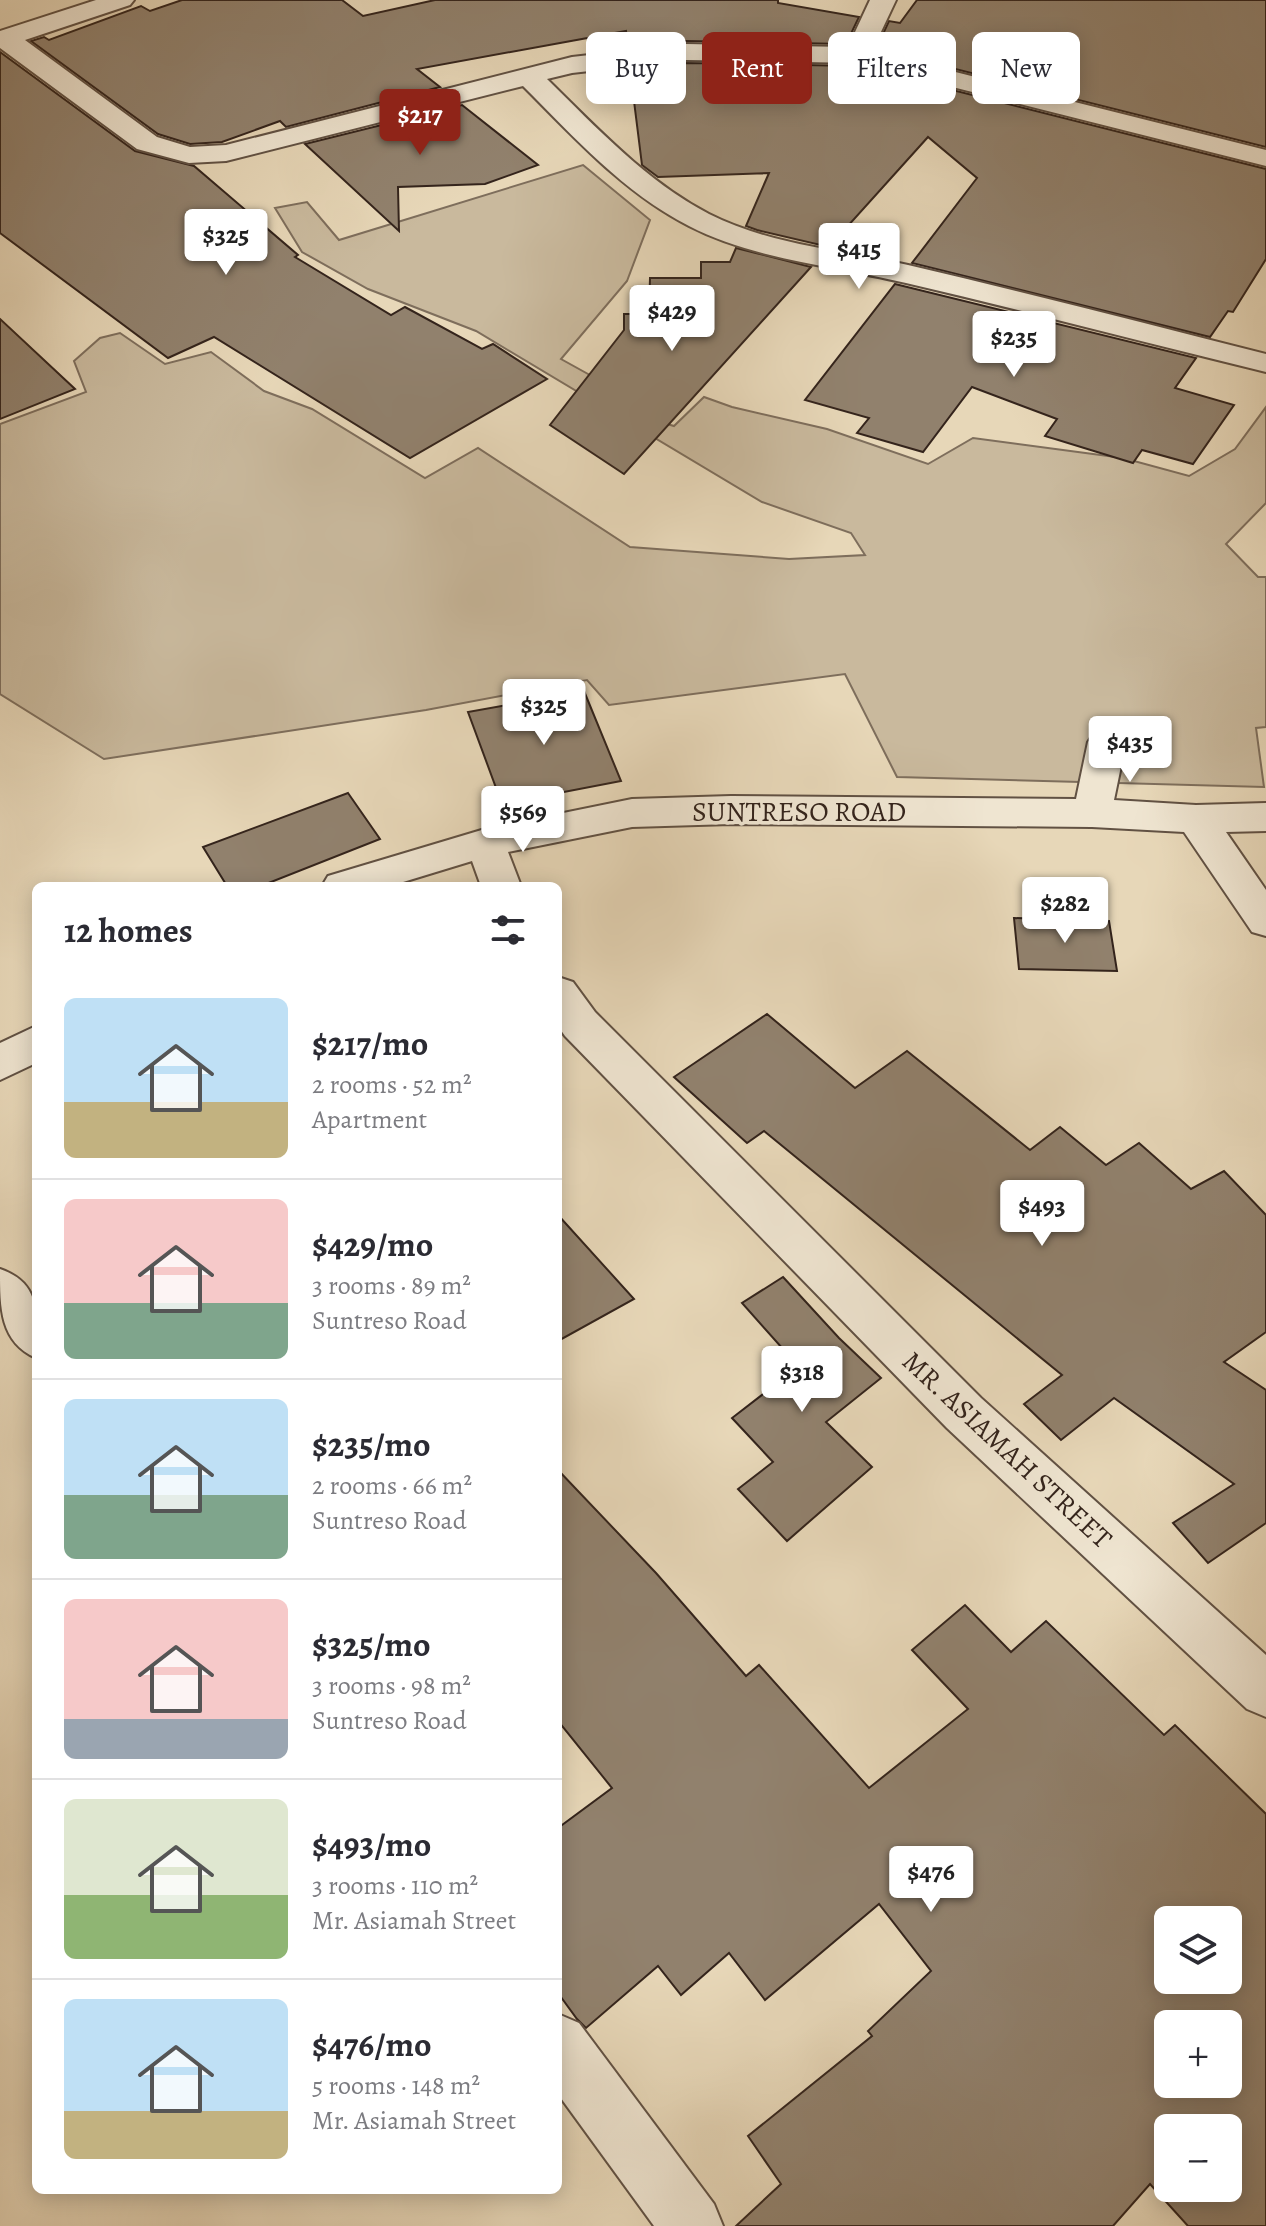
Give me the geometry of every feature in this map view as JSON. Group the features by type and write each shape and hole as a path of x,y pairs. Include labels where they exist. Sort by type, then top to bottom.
{"street":[{"path":"3,39 121,0"},
{"path":"868,32 883,0"},
{"path":"3,39 147,143 189,155 226,153 527,75 627,57 686,52 828,54"},
{"path":"527,75 608,155 652,190 699,220 747,240 1262,353"},
{"path":"956,80 1266,158"},
{"path":"1092,813 1107,742"},
{"name":"SUNTRESO ROAD","path":"355,882 485,843 632,813 731,810 1092,813 1196,819 1266,817"},
{"path":"1196,819 1266,921"},
{"path":"485,843 500,882"},
{"name":"MR. ASIAMAH STREET","path":"562,999 580,1024 964,1413 1266,1691"},
{"path":"0,1063 32,1045"},
{"path":"0,1289 32,1332"},
{"path":"562,2049 692,2226"}],"shaded area":[{"path":"583,165 650,220 627,281 561,359 635,400 627,412 674,426 704,397 732,407 827,429 928,464 973,438 1123,458 1189,476 1235,449 1266,407 1266,503 1226,544 1258,577 1266,577 1266,727 1256,728 1264,787 897,777 845,674 609,705 587,680 426,710 104,759 0,694 0,424 86,392 74,361 100,338 120,333 165,364 211,352 264,391 312,409 425,478 478,448 630,547 789,559 865,555 851,533 762,502 476,331 368,289 302,252 275,208 307,202 339,240"}],"building":[{"path":"182,0 342,0 363,16 435,0 778,0 778,3 859,17 852,32 828,32 828,44 812,43 812,32 702,32 702,41 686,41 686,32 586,32 586,38 417,69 440,87 286,127 280,121 222,142 190,144 158,134 31,41 44,37 49,40 141,6 150,11"},
{"path":"917,0 1266,0 1266,147 1080,100 1080,32 972,32 972,73 956,69 956,32 884,32 889,21 900,23"},
{"path":"0,52 135,151 194,166 298,255 295,257 391,315 405,307 482,349 493,344 547,379 410,458 214,337 168,358 0,233"},
{"path":"686,63 702,63 702,104 812,104 812,65 828,65 828,104 956,104 956,91 972,95 972,104 1008,104 1266,169 1266,259 1233,312 1228,311 1210,337 912,263 977,178 928,137 829,247 746,226 769,173 658,177 642,165 634,104 686,104"},
{"path":"462,105 538,165 485,184 398,187 399,231 305,144"},
{"path":"736,248 811,267 624,474 550,425 624,330 624,314 649,314 650,278 701,278 701,262 730,262"},
{"path":"895,284 1196,358 1175,388 1234,405 1193,464 1142,450 1133,463 1045,436 1057,419 972,387 923,452 857,433 869,418 805,400"},
{"path":"0,319 75,389 0,419"},
{"path":"584,691 621,781 502,804 468,712"},
{"path":"348,793 380,839 271,882 225,882 203,847"},
{"path":"1014,918 1109,921 1117,971 1019,969"},
{"path":"767,1014 855,1088 907,1051 1030,1150 1060,1127 1106,1165 1139,1143 1191,1189 1224,1171 1266,1215 1266,1332 1224,1362 1266,1390 1266,1523 1208,1563 1173,1523 1234,1484 1114,1398 1061,1440 1024,1404 1062,1375 764,1131 747,1143 674,1077"},
{"path":"562,1219 634,1299 562,1339"},
{"path":"783,1277 881,1378 826,1422 872,1467 787,1541 738,1489 773,1462 732,1418 784,1378 776,1370 791,1358 742,1303"},
{"path":"562,1474 656,1573 746,1676 759,1665 869,1788 968,1709 912,1650 965,1605 1011,1652 1046,1621 1164,1735 1175,1725 1266,1814 1266,2226 1188,2226 1166,2202 1242,2202 1242,2114 1154,2114 1154,2188 1150,2184 1113,2226 736,2226 781,2184 748,2136 872,2036 868,2031 931,1971 879,1904 765,2000 729,1953 681,1995 658,1966 586,2028 562,1998 562,1825 612,1788 562,1726"}]}
